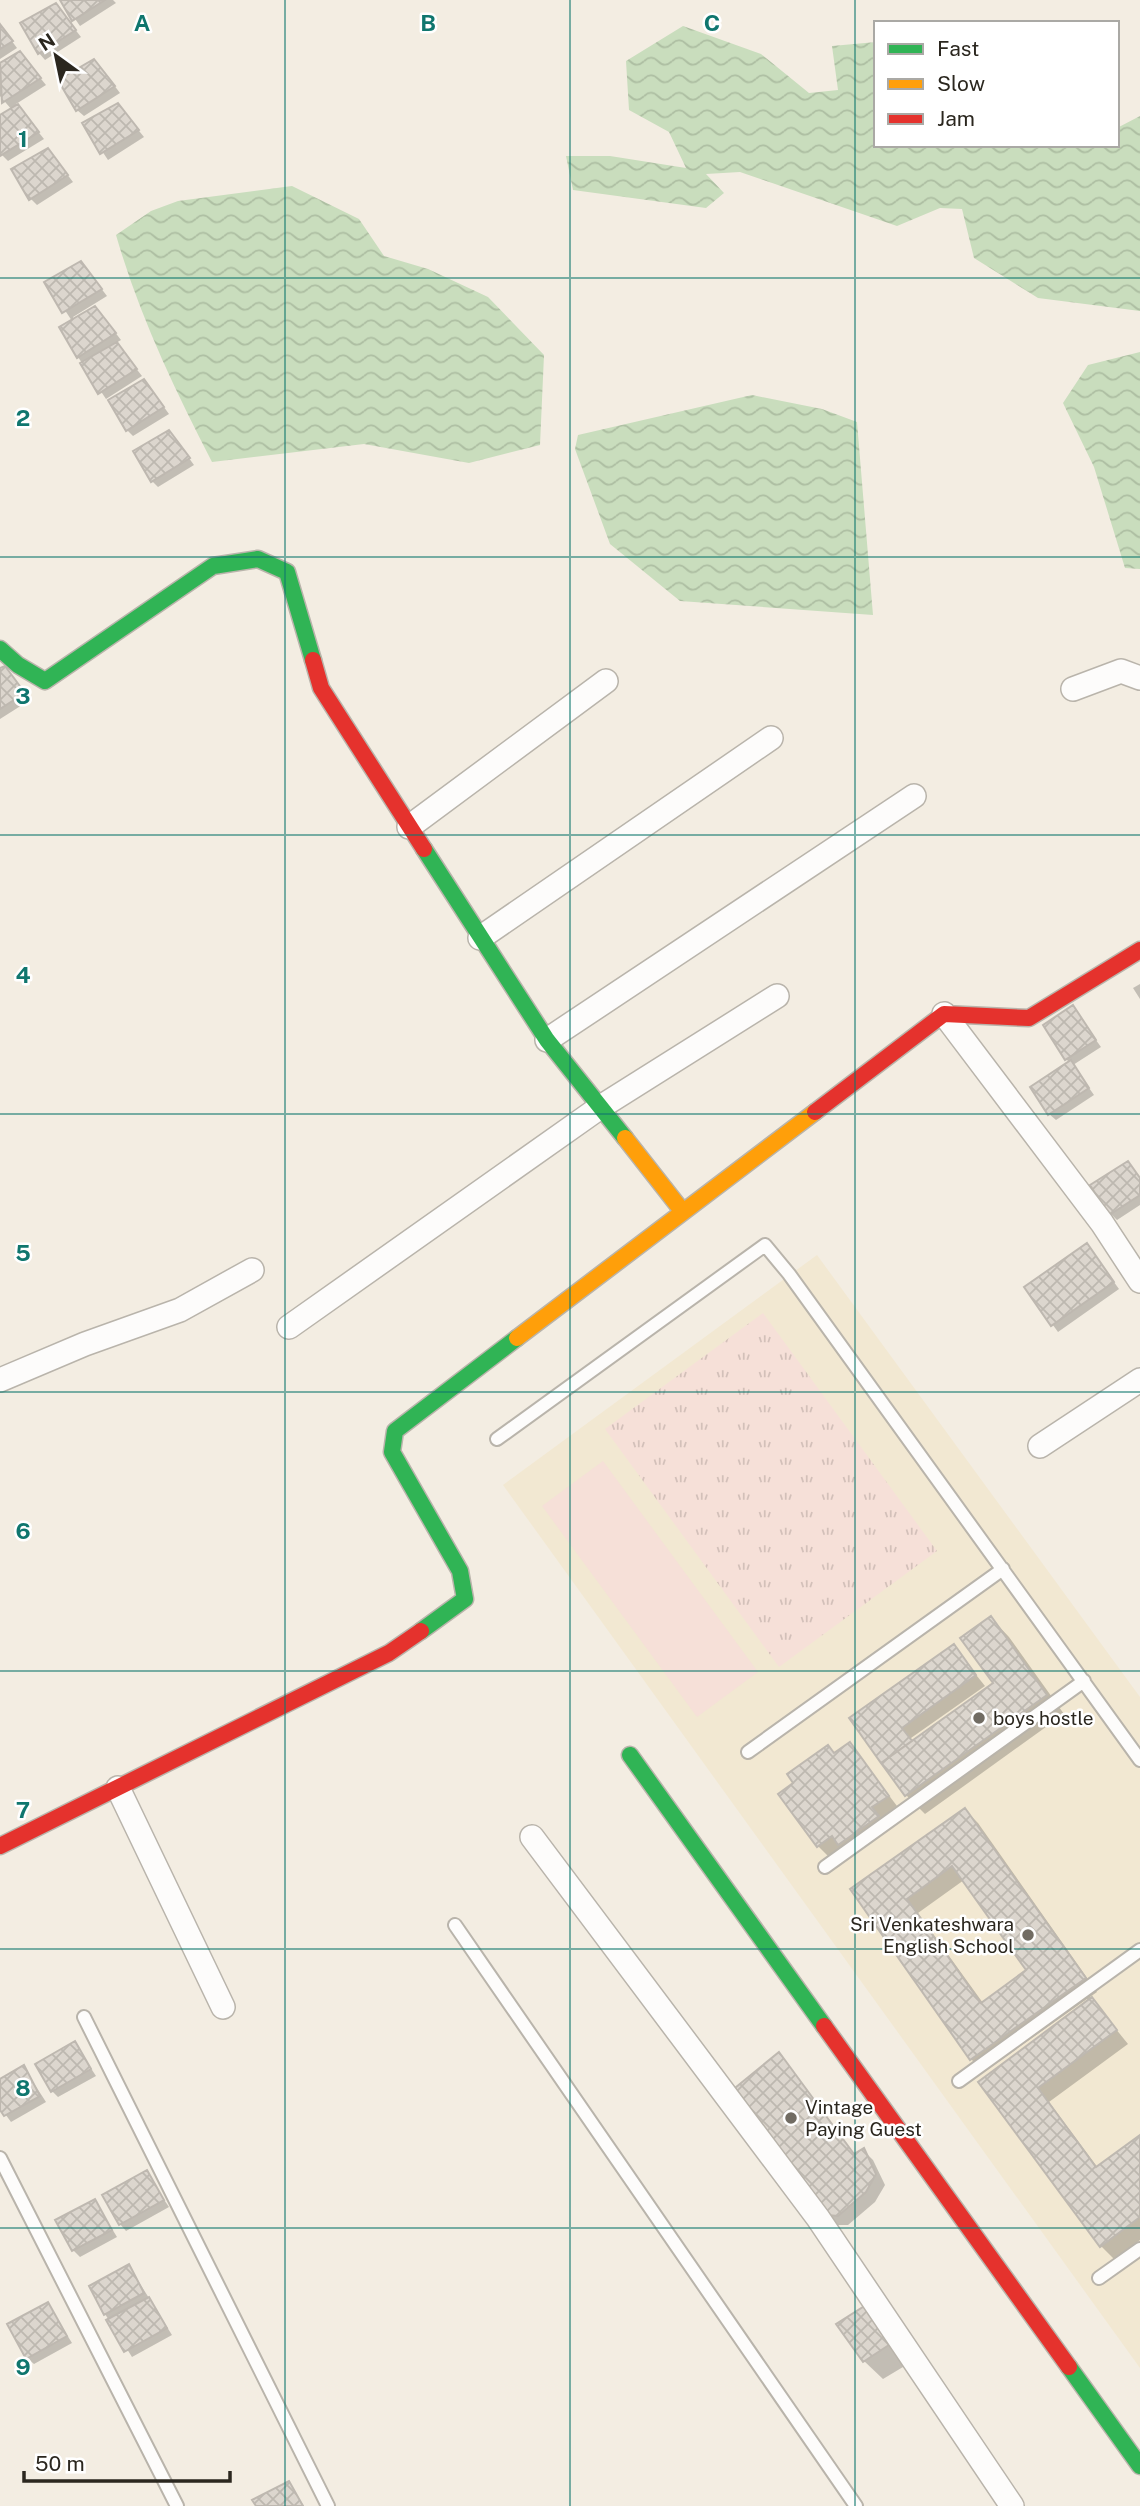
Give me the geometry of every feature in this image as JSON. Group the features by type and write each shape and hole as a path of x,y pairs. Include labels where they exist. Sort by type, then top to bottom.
{"street":[{"path":"0,649 18,665 46,681 213,566 258,559 287,572 321,688 547,1040 683,1212"},
{"path":"1073,689 1121,671 1140,678"},
{"path":"409,827 606,681"},
{"path":"480,938 771,738"},
{"path":"547,1040 914,796"},
{"path":"0,1846 389,1653 465,1600 460,1571 392,1452 395,1431 944,1014 1029,1018 1140,950"},
{"path":"289,1327 599,1108 777,996"},
{"path":"944,1014 1102,1223 1140,1281"},
{"path":"0,1380 85,1344 180,1310 252,1270"},
{"path":"1040,1446 1140,1380"},
{"path":"630,1755 1140,2466"},
{"path":"118,1788 223,2007"},
{"path":"532,1837 818,2218 1012,2506"}],"lane":[{"path":"497,1439 765,1245 789,1274 1140,1760"},
{"path":"748,1752 1003,1569"},
{"path":"825,1867 1084,1681"},
{"path":"455,1925 856,2506"},
{"path":"959,2081 1140,1950"},
{"path":"84,2017 328,2506"},
{"path":"0,2158 177,2506"},
{"path":"1099,2278 1140,2249"}],"shaded area":[{"path":"817,1255 1140,1697 1140,2368 503,1485"}],"green space":[{"path":"763,1313 937,1551 779,1667 605,1429"},
{"path":"603,1461 758,1672 697,1717 542,1506"}],"water":[{"path":"683,26 761,54 809,93 838,90 832,46 874,42 874,147 1119,147 1119,127 1140,116 1140,311 1038,298 974,258 962,209 940,208 897,226 740,172 706,174 724,193 706,208 573,190 566,156 610,156 686,168 669,132 629,110 626,61"},
{"path":"292,186 359,219 384,256 428,269 488,297 544,355 540,445 469,463 364,444 212,462 158,351 135,294 116,235 151,211 178,201"},
{"path":"1140,352 1140,569 1125,568 1094,467 1063,403 1088,365"},
{"path":"752,395 822,409 857,422 873,615 680,601 610,544 575,449 578,435"}],"building":[{"path":"60,0 105,0 72,21"},
{"path":"56,3 76,30 38,54 20,23"},
{"path":"0,24 13,41 0,49"},
{"path":"20,51 41,78 2,103 0,63"},
{"path":"94,59 115,86 76,111 58,80"},
{"path":"118,103 139,130 100,154 82,123"},
{"path":"18,104 39,132 0,156 0,115"},
{"path":"48,148 68,175 29,200 11,169"},
{"path":"81,261 102,289 62,313 44,282"},
{"path":"95,306 116,333 77,358 59,327"},
{"path":"117,342 137,369 98,394 80,363"},
{"path":"144,379 164,407 126,431 108,400"},
{"path":"169,430 190,458 151,482 133,451"},
{"path":"5,666 25,693 0,709 0,668"},
{"path":"1073,1005 1096,1040 1065,1060 1043,1025"},
{"path":"1071,1060 1089,1088 1048,1115 1030,1087"},
{"path":"1128,1161 1140,1178 1140,1195 1109,1215 1090,1185"},
{"path":"1087,1243 1114,1282 1051,1326 1024,1287"},
{"name":"boys hostle","path":"991,1616 1047,1695 905,1796 881,1763 993,1683 960,1638"},
{"path":"954,1644 976,1675 902,1728 912,1741 881,1763 849,1718"},
{"path":"850,1742 889,1796 872,1807 879,1816 838,1845 832,1836 817,1847 778,1794 793,1783 787,1774 828,1745 834,1753"},
{"name":"Sri Venkateshwara English School","path":"965,1808 1086,1978 970,2060 850,1889","holes":["952,1866 1026,1970 981,2003 907,1899"]},
{"path":"1092,1997 1117,2030 1038,2088 1096,2167 1140,2135 1140,2217 1100,2247 978,2082"},
{"path":"75,2041 91,2069 51,2092 35,2064"},
{"name":"Vintage Paying Guest","path":"779,2052 854,2154 864,2148 876,2174 866,2192 838,2216 827,2215 735,2088"},
{"path":"24,2065 40,2096 4,2116 0,2110 0,2079"},
{"path":"147,2170 164,2200 119,2225 102,2195"},
{"path":"95,2199 112,2230 72,2251 55,2220"},
{"path":"129,2264 144,2293 104,2315 89,2286"},
{"path":"149,2297 167,2328 124,2352 106,2320"},
{"path":"48,2302 67,2336 26,2359 7,2324"},
{"path":"871,2302 895,2341 863,2362 836,2324"},
{"path":"289,2481 303,2506 256,2506 252,2500"}],"traffic: fast":[{"path":"0,649 18,665 45,681 213,566 258,559 287,572 313,660"},
{"path":"424,849 547,1040 625,1138"},
{"path":"421,1631 465,1599 460,1571 392,1452 395,1431 517,1338"},
{"path":"630,1755 824,2026"},
{"path":"1069,2367 1140,2466"}],"traffic: slow":[{"path":"517,1338 815,1112"},
{"path":"625,1138 683,1212"}],"traffic: jam":[{"path":"313,660 321,688 424,849"},
{"path":"815,1112 944,1014 1029,1018 1140,950"},
{"path":"0,1846 389,1653 421,1631"},
{"path":"824,2026 1069,2367"}],"place":[{"name":"boys hostle","path":"979,1718"},
{"name":"Sri Venkateshwara English School","path":"1028,1935"},
{"name":"Vintage Paying Guest","path":"791,2118"}]}
